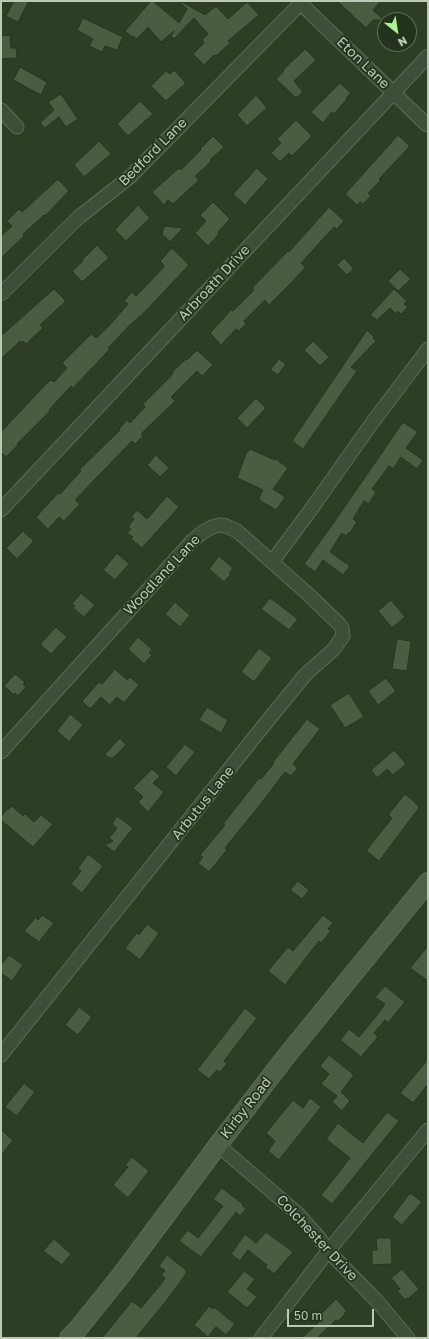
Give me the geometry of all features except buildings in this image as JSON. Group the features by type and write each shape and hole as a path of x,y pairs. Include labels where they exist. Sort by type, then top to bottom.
{"main road":[{"name":"Kirby Road","path":"69,1338 122,1274 284,1059 428,882"}],"street":[{"name":"Eton Lane","path":"299,2 427,125"},
{"name":"Bedford Lane","path":"1,294 79,217 131,176 299,2"},
{"name":"Arbroath Drive","path":"1,510 428,56"},
{"path":"1,110 17,127"},
{"path":"272,562 372,423 428,349"},
{"name":"Woodland Lane","path":"1,752 192,541 203,532 212,527 220,525 226,526 237,531 272,562"},
{"name":"Arbutus Lane","path":"1,1055 265,724 305,675 334,649 343,636 342,628 339,624 272,562"},
{"path":"261,1338 329,1250 428,1130"},
{"name":"Colchester Drive","path":"218,1145 298,1214 336,1259 376,1300 408,1338"}]}
